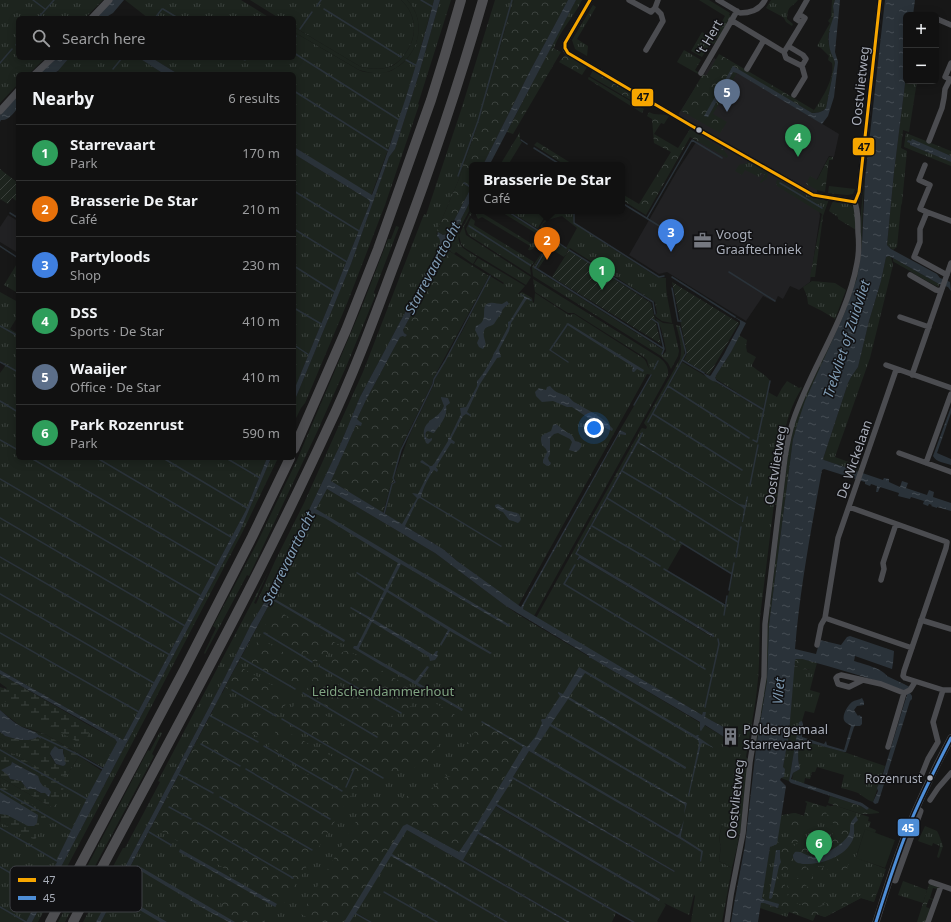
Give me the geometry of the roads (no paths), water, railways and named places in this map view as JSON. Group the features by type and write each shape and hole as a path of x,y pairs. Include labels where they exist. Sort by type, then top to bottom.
{"highway":[{"path":"296,444 346,330 378,249 431,100 461,0"},
{"path":"103,866 268,552 328,429 366,339 418,200 461,73 483,0"},
{"path":"80,866 252,537 289,460"},
{"path":"50,922 55,912"},
{"path":"73,922 78,912"}],"street":[{"path":"94,16 109,0"},
{"path":"590,0 565,43 564,47 568,53 776,175 813,195 855,202"},
{"path":"629,0 651,12 655,8 658,0"},
{"name":"'t Hert","path":"718,0 740,13 754,11 759,8 765,0"},
{"path":"784,52 805,18 799,14 807,0"},
{"name":"Oostvlietweg","path":"727,922 743,833 750,762 764,677 765,624 788,439 792,422 801,400 837,322 850,289 857,262 858,212 855,202 859,192 880,0"},
{"path":"646,50 663,21 661,14 655,8"},
{"name":"'t Hert","path":"700,73 737,11"},
{"path":"731,20 784,52 786,58 802,66"},
{"path":"939,20 951,25"},
{"path":"747,69 764,40"},
{"path":"788,46 803,55 806,59 802,66 805,77 794,95"},
{"path":"37,72 50,60"},
{"path":"929,141 942,108 945,89 950,79 946,77 951,63"},
{"path":"0,111 16,93"},
{"path":"945,94 951,97"},
{"path":"926,165 919,180 930,185 920,209 951,221"},
{"path":"927,212 920,229 920,242 914,258 947,277"},
{"path":"912,375 951,265"},
{"path":"910,275 936,290 942,289"},
{"path":"900,317 929,327"},
{"path":"886,365 896,370 951,388"},
{"name":"De Wickelaan","path":"896,370 848,507 947,542 948,549 904,671 903,676 915,682"},
{"path":"926,463 951,394"},
{"path":"899,453 951,472"},
{"path":"817,646 821,625 826,618 838,538 848,507"},
{"path":"881,580 884,569 883,563 896,524"},
{"path":"826,618 912,648"},
{"path":"922,620 951,629"},
{"path":"863,680 906,692"},
{"path":"888,747 906,692 915,682 942,690 951,690"},
{"path":"922,774 928,759 938,742 933,722 942,690"},
{"path":"881,922 914,822 935,767 951,738"},
{"path":"876,922 897,857 933,779 951,746"},
{"path":"930,800 951,773"},
{"path":"931,882 951,889"},
{"path":"928,922 941,886"}],"water":[{"path":"112,0 124,0 113,13 108,16 98,16"},
{"path":"434,0 440,0 418,77 395,149 389,157 351,264 296,397 296,385 370,203 369,200 296,155 296,148 372,195 406,98"},
{"path":"568,0 576,0 491,162 484,162 529,73"},
{"path":"835,0 840,0 835,52 838,62 834,97 828,116 822,124 733,72 708,117 704,116 733,66 812,113 820,112 825,109 835,63 830,51 829,31 834,15 833,6"},
{"path":"885,0 915,0 913,12 903,12 903,84 905,84 887,245 891,249 937,274 940,278 950,282 951,291 948,287 939,284 893,258 889,256 886,257 858,367 848,383 823,459 883,480 884,478 889,479 889,482 900,487 902,481 908,483 906,488 927,495 929,490 934,492 933,497 951,503 951,511 937,508 929,504 928,506 923,504 924,501 911,497 910,499 898,496 899,493 880,487 878,492 876,492 877,486 871,484 870,486 865,484 865,482 824,469 822,470 803,581 795,649 816,654 820,640 841,645 847,637 850,636 894,651 892,669 855,656 854,661 877,669 885,673 887,676 910,687 903,690 866,677 802,659 795,660 789,734 783,767 785,769 784,777 780,780 786,786 777,844 770,847 762,898 779,904 778,908 761,903 758,922 731,922 745,845 756,748 767,681 769,625 793,439 805,401 845,312 857,278 862,244 865,179"},
{"path":"53,60 67,60 56,72 41,72"},
{"path":"142,60 155,60 175,72 161,72"},
{"path":"16,97 16,110 13,114 9,118 1,120 0,122 0,115"},
{"path":"912,139 951,156 951,162 910,145 910,143 907,142 908,140 911,141"},
{"name":"Starrevaarttocht","path":"469,192 469,204 461,219 461,222 458,224 447,244 451,249 446,249 403,330 407,335 405,337 400,337 366,400 357,419 362,423 361,426 356,425 331,481 402,524 417,498 412,493 418,494 430,470 429,467 420,462 422,460 432,466 448,441 448,438 450,437 461,414 460,408 466,407 477,386 477,381 489,363 508,327 508,322 524,298 520,294 532,300 526,300 511,323 509,331 499,350 501,357 497,358 480,384 467,412 471,415 466,414 463,416 451,439 455,442 454,444 451,443 436,467 438,470 437,472 434,470 430,476 421,497 502,546 501,547 420,498 418,499 405,526 443,549 457,561 521,607 620,430 626,433 626,435 619,434 523,609 702,715 703,712 706,712 705,717 729,730 724,737 705,725 701,731 700,722 589,658 589,656 506,606 435,553 327,489 316,509 510,625 509,627 401,564 388,590 492,653 490,654 450,631 441,646 440,644 448,630 387,592 373,619 433,655 436,651 438,651 438,656 435,660 430,661 429,657 372,622 359,649 415,681 427,666 429,667 418,683 463,709 462,711 381,665 353,648 354,646 357,646 370,620 350,608 351,607 371,618 384,591 356,573 357,572 385,589 398,563 325,518 314,513 273,598 345,640 344,642 274,601 271,601 130,866 125,866 225,677 251,624 267,598 341,443 360,397 440,247 440,239 437,236 438,232 443,235 447,234"},
{"path":"507,301 509,304 494,324 485,329 485,347 483,349 479,347 477,343 479,338 475,330 476,326 482,322 484,318 486,305 491,303 502,304"},
{"path":"733,316 746,323 731,352 715,377 717,382 715,382 703,373 710,376 711,375 740,324 740,321"},
{"path":"568,323 644,370 643,372 637,369 633,372 632,366 566,324"},
{"path":"550,386 552,389 569,397 574,402 600,418 613,429 612,431 597,424 572,407 567,407 553,401 542,402 536,396 535,392 539,388 546,390 547,387"},
{"path":"441,397 448,398 450,403 446,406 445,417 434,433 428,431 426,432 425,436 427,438 432,438 428,444 424,438 424,429 429,421 438,415 443,408 444,406"},
{"path":"951,407 951,413 937,453 951,459 951,465 938,461 933,456"},
{"path":"556,424 572,435 575,441 581,444 581,447 576,452 569,450 572,442 570,439 558,433 554,434 550,438 550,454 548,458 551,463 547,466 543,463 547,452 542,445 541,437 551,431 553,425"},
{"path":"642,432 643,433 639,442 739,504 745,505 747,496 743,522 744,509 742,507 638,443 577,553 714,635 714,637 580,558 577,560 579,556 575,554"},
{"path":"266,460 270,460 240,531 62,866 55,866 88,796 117,742 115,739 0,674 0,670 123,740 246,510"},
{"path":"498,504 504,509 519,514 521,519 520,521 518,523 509,520 503,512 495,507 495,505"},
{"path":"579,667 696,736 699,735 698,737 714,748 703,743 701,744 688,796 699,744 698,740 585,673 569,697 686,768 685,769 568,699 551,724 687,803 684,814 684,804 550,726 534,751 677,835 679,834 684,820 681,837 703,851 701,862 701,852 529,751 513,777 675,871 674,872 513,779 497,804 660,899 659,901 496,806 479,832 635,922 632,922 478,834 463,860 570,922 567,922 407,830 392,854 508,922 505,922 391,856 356,913 372,922 369,922 355,914 350,922 344,922 403,826 407,824 459,852 523,747 481,722 482,721 527,747 536,736 542,723 541,720 545,719 560,696 558,692 563,694"},
{"path":"910,693 912,699 910,701 878,803 875,804 873,802 878,791 877,788 880,784 907,695 906,694"},
{"path":"862,698 864,705 857,706 854,710 858,716 859,715 862,717 862,724 854,727 846,752 800,740 798,762 800,769 793,773 791,779 862,803 869,808 867,810 861,806 791,783 789,781 799,722 802,721 803,724 802,737 824,744 826,741 827,745 844,750 851,726 845,721 845,713 852,702"},
{"path":"0,710 17,724 40,736 41,739 38,737 29,740 22,740 5,736 0,732"},
{"path":"55,746 59,749 63,749 64,760 66,763 63,766 56,764 50,754"},
{"path":"12,762 38,776 43,786 48,788 51,792 49,797 45,793 41,793 34,789 27,789 21,781 10,779 8,775 1,770 11,765"},
{"path":"0,792 38,815 37,823 34,826 28,826 7,815 0,814"},
{"path":"856,816 858,820 854,824 853,839 843,852 832,859 819,863 802,864 797,863 794,860 793,855 795,852 816,857 834,849 848,836 851,822"},
{"path":"180,849 277,904 275,907 179,852"},
{"path":"776,850 780,850 781,862 772,898 770,899 769,898"},
{"path":"142,868 235,922 229,922 142,872"},
{"path":"142,907 167,922 160,922 142,911"},
{"path":"31,912 37,912 32,922 26,922"},
{"path":"101,912 106,912 101,922 96,922"}],"waterway":[{"path":"33,0 45,9"},
{"path":"40,16 54,0"},
{"path":"317,6 321,0"},
{"path":"421,0 433,7"},
{"path":"458,176 478,121 512,0"},
{"path":"157,16 162,9 175,16"},
{"path":"324,9 401,57"},
{"path":"300,29 312,12"},
{"path":"0,63 12,49"},
{"path":"296,54 401,121"},
{"path":"113,69 120,60"},
{"path":"406,60 417,66"},
{"path":"296,92 389,151"},
{"path":"521,140 527,144"},
{"path":"647,218 692,140 722,158"},
{"path":"534,148 556,162"},
{"path":"464,183 469,186"},
{"path":"780,183 822,208"},
{"path":"296,192 359,231"},
{"path":"625,205 682,240"},
{"path":"10,213 16,217"},
{"path":"512,214 545,235"},
{"path":"574,214 574,223 659,277 664,276"},
{"name":"Starrevaarttocht","path":"469,226 530,265"},
{"path":"296,230 347,262"},
{"path":"550,237 566,248"},
{"path":"549,246 553,239"},
{"path":"0,246 16,257"},
{"path":"569,250 653,302 655,314"},
{"path":"535,268 544,253"},
{"path":"296,267 335,292"},
{"path":"534,267 664,349"},
{"path":"729,272 775,301"},
{"path":"384,514 392,484 395,482 393,478 401,450 433,384 434,379 490,276"},
{"path":"672,277 735,317"},
{"path":"672,288 678,321 681,321"},
{"path":"296,309 323,325"},
{"path":"652,319 658,323 664,349 662,354"},
{"path":"567,325 550,350 568,362"},
{"path":"0,326 16,335"},
{"path":"648,422 686,353 680,328"},
{"path":"296,346 309,355"},
{"path":"682,360 704,373"},
{"path":"654,369 658,361"},
{"path":"0,362 16,371"},
{"path":"634,405 651,375"},
{"path":"716,381 764,410"},
{"path":"753,440 757,442 770,381"},
{"path":"668,386 749,438"},
{"path":"0,401 16,411"},
{"path":"653,414 742,470"},
{"path":"0,440 16,449"},
{"path":"750,485 758,445"},
{"path":"34,460 216,566"},
{"path":"100,460 231,537"},
{"path":"166,460 247,508"},
{"path":"229,460 260,478"},
{"path":"622,471 661,494"},
{"path":"0,479 201,596"},
{"path":"666,497 738,542"},
{"path":"607,498 675,540"},
{"path":"0,518 185,626"},
{"path":"592,526 660,566"},
{"path":"736,557 741,527"},
{"path":"680,542 732,574"},
{"path":"0,557 170,655"},
{"path":"729,590 734,563"},
{"path":"575,565 564,584 705,669"},
{"path":"664,569 726,606"},
{"path":"0,594 154,683"},
{"path":"724,615 727,596"},
{"path":"0,633 139,712"},
{"path":"264,633 312,662"},
{"path":"705,707 719,644 718,639"},
{"path":"240,657 295,689"},
{"path":"319,666 401,713"},
{"path":"232,690 276,716"},
{"path":"303,693 377,737"},
{"path":"209,715 258,742"},
{"path":"282,719 383,778"},
{"path":"39,736 77,754 103,769"},
{"path":"201,744 240,766"},
{"path":"264,746 342,791"},
{"path":"0,750 87,799"},
{"path":"246,769 330,819"},
{"path":"346,787 354,769"},
{"path":"178,774 213,793"},
{"path":"0,789 73,831"},
{"path":"220,797 312,850"},
{"path":"169,807 191,819"},
{"path":"198,823 293,878"},
{"path":"0,828 57,861"},
{"path":"149,832 171,845"},
{"path":"0,867 10,873"},
{"path":"384,892 437,922"},
{"path":"0,907 26,922"}],"place":[{"name":"Waaijer","path":"727,112"},
{"name":"DSS","path":"798,157"},
{"name":"Voogt Graaftechniek","path":"703,241"},
{"name":"Partyloods","path":"671,252"},
{"name":"Brasserie De Star","path":"547,260"},
{"name":"Starrevaart","path":"602,290"},
{"name":"Poldergemaal Starrevaart","path":"730,736"},
{"name":"Rozenrust","path":"930,778"},
{"name":"Park Rozenrust","path":"819,863"}],"water label":[{"name":"Trekvliet of Zuidvliet","path":"846,339"},
{"name":"Vliet","path":"778,691"}],"park label":[{"name":"Leidschendammerhout","path":"383,691"}]}
